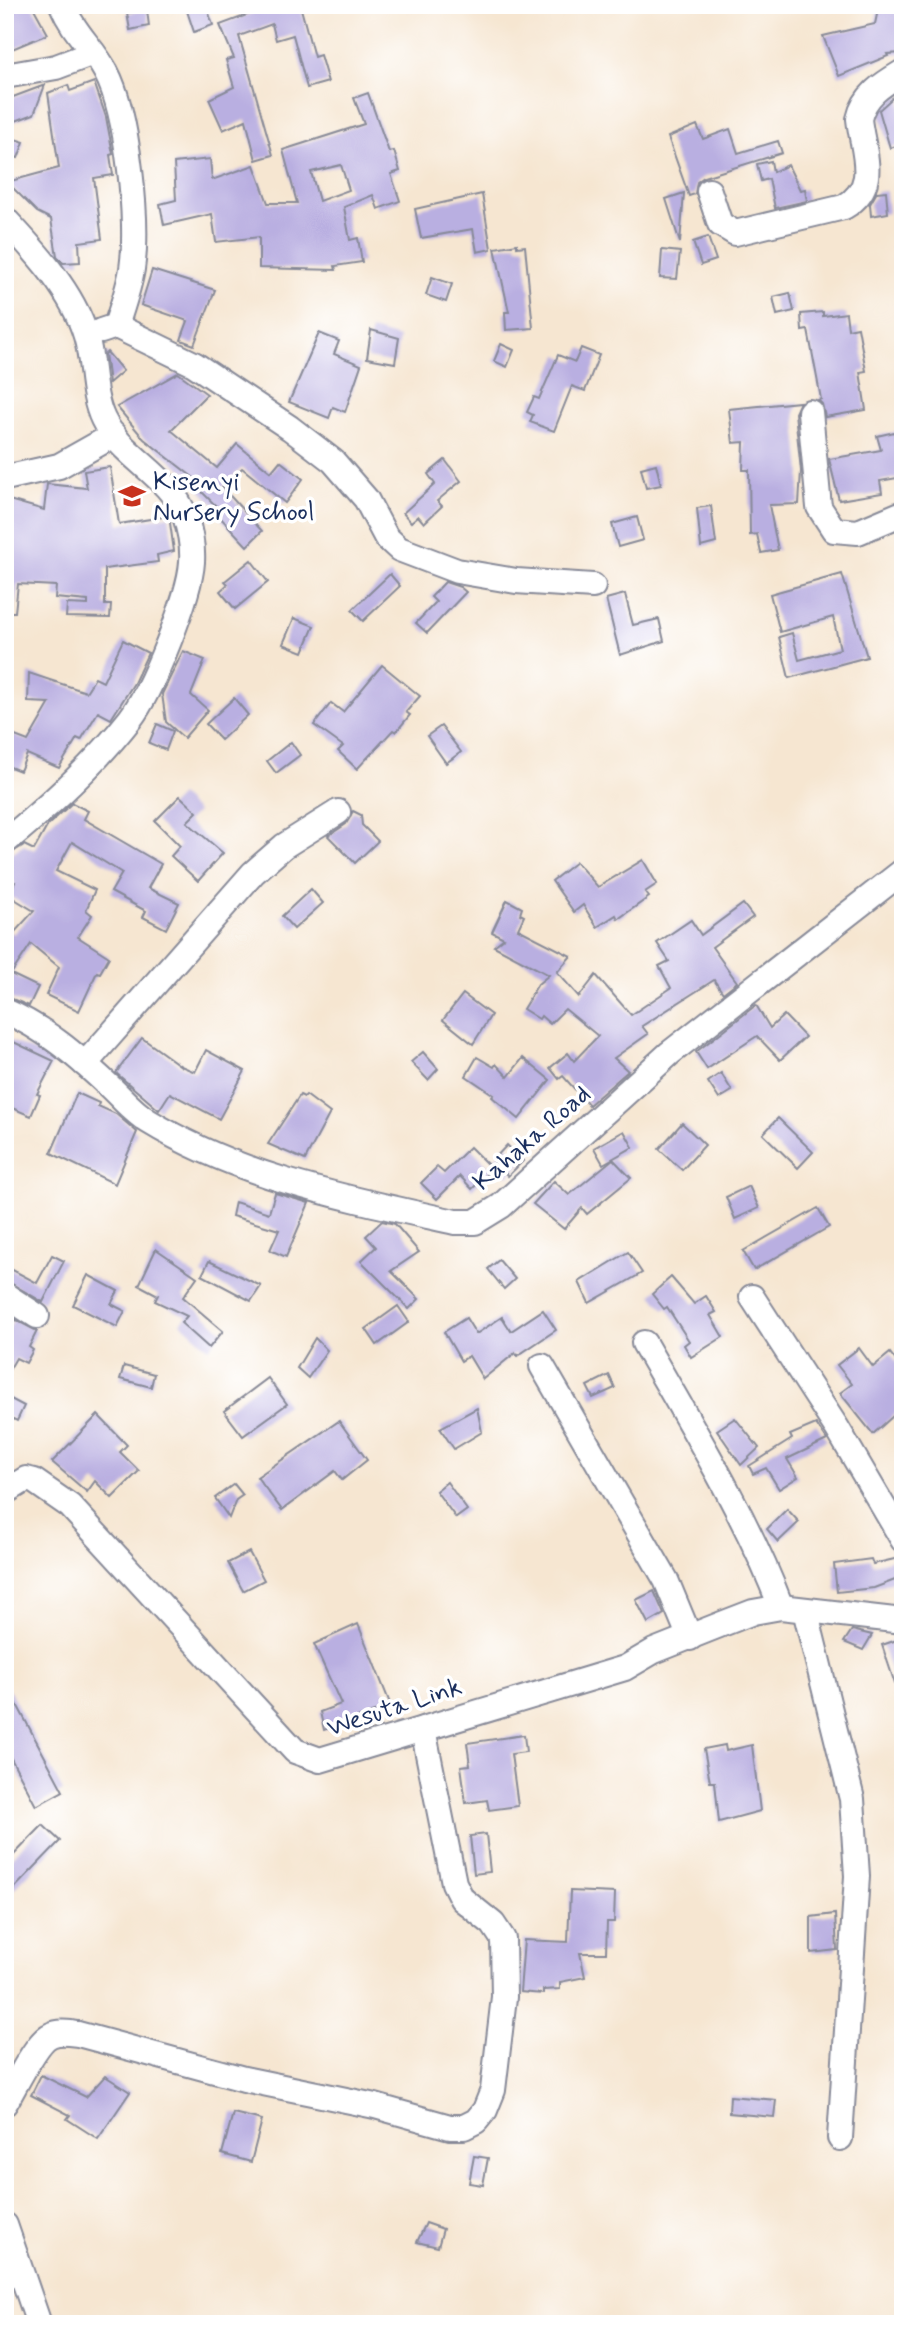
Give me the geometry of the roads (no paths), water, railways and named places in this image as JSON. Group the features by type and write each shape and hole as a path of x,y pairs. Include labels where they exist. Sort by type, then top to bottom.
{"street":[{"path":"62,5 80,39 107,74 114,94 133,208 132,268 116,326"},
{"path":"5,76 56,67 93,53"},
{"path":"709,191 720,224 735,233 811,216 858,199 867,180 859,119 861,110 881,85 903,72"},
{"path":"5,219 56,280 78,315 86,337 103,419 114,435 169,491 184,513 192,540 188,583 146,693 132,717 74,778 5,842"},
{"path":"86,337 116,326 194,364 290,428 333,461 366,499 386,537 399,549 457,571 516,581 593,586"},
{"path":"810,412 819,507 834,530 859,532 903,513"},
{"path":"5,478 59,466 114,435"},
{"path":"85,1063 253,873 284,846 338,812"},
{"name":"Kahaka Road","path":"5,1012 40,1028 85,1063 145,1120 229,1161 332,1195 455,1222 475,1222 501,1206 670,1053 903,871"},
{"path":"5,1296 37,1316"},
{"path":"752,1297 837,1428 903,1540"},
{"path":"644,1343 723,1485 769,1576 780,1607"},
{"path":"542,1366 666,1580 690,1638"},
{"name":"Wesuta Link","path":"5,1492 26,1479 34,1481 70,1506 295,1751 320,1760 625,1668 654,1651 753,1612 780,1607 903,1621"},
{"path":"805,1610 852,1799 857,1876 840,2138"},
{"path":"5,2103 39,2046 48,2036 59,2032 78,2034 244,2078 375,2106 450,2127 464,2127 476,2121 485,2110 493,2090 498,2059 503,1997 503,1939 493,1924 462,1899 454,1883 423,1729"},
{"path":"5,2225 39,2324"}],"place":[{"name":"Kisenyi Nursery School","path":"132,496"}]}
